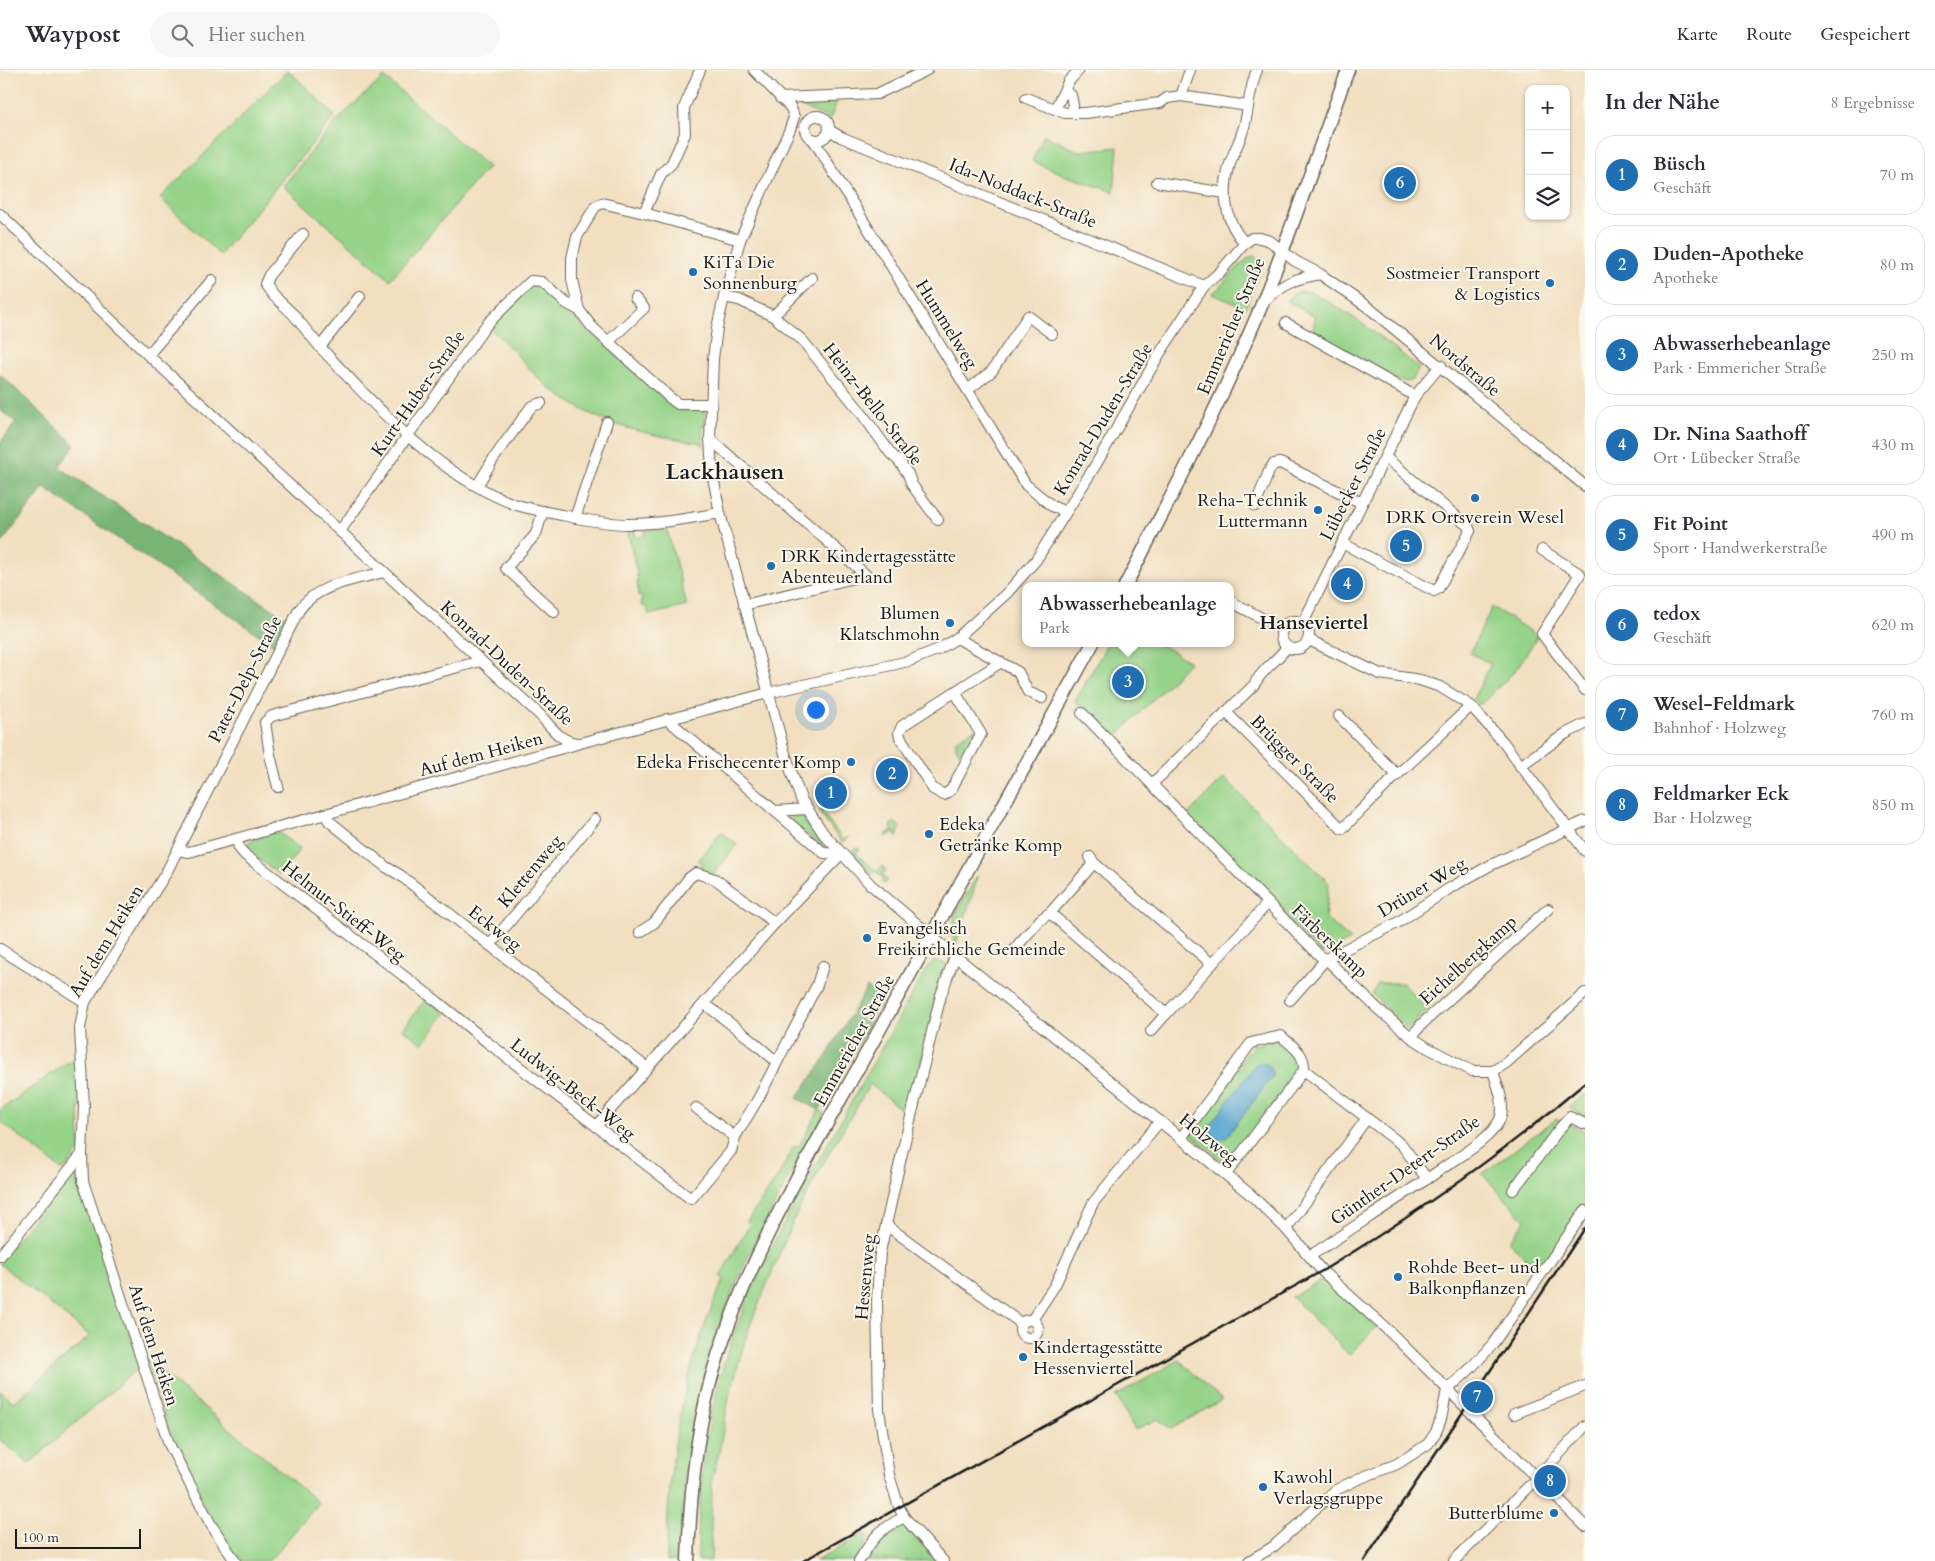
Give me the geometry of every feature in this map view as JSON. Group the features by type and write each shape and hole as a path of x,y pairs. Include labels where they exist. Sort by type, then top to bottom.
{"main road":[{"name":"Emmericher Straße","path":"1126,582 1191,457 1231,374 1262,303 1348,70"},
{"name":"Emmericher Straße","path":"688,1561 694,1474 702,1418 711,1380 724,1340 751,1272 797,1180 1091,647"}],"street":[{"path":"644,213 661,174 672,163 685,134 684,108 700,70"},
{"path":"754,70 780,98 877,94 927,70"},
{"path":"1056,109 1066,87 1079,70"},
{"path":"1180,96 1190,70"},
{"path":"1257,70 1245,125 1229,166 1225,193 1230,220 1235,234 1245,243 1252,238 1260,238 1270,241 1282,249"},
{"path":"1066,87 1071,95 1072,113"},
{"path":"1026,98 1066,113 1085,113 1160,103 1167,98 1180,96 1248,106"},
{"name":"Holzweg","path":"780,98 791,108 794,117 740,240 724,297 715,343 710,404 710,439 712,472 720,513 768,694 785,754 801,799 823,833 870,884 1251,1195 1286,1229 1322,1271 1390,1332 1585,1526"},
{"name":"Ida-Noddack-Straße","path":"813,139 806,134 805,128 809,119 814,116 822,116 828,122 829,130 841,137 1204,286"},
{"path":"813,139 820,140 826,136 829,130"},
{"name":"Hummelweg","path":"813,139 1026,485 1052,506 1066,512"},
{"path":"1157,182 1225,193"},
{"path":"710,404 678,404 592,327 579,310 572,280 572,258 577,237 595,207 602,203 740,240"},
{"name":"Konrad-Duden-Straße","path":"0,214 148,355 540,715 560,737 566,741 580,743 667,719 909,661 939,649 957,638 1007,593 1036,560 1095,466 1160,353 1204,286 1220,272 1245,243"},
{"path":"303,234 269,275 265,284 365,396 443,465 478,486 514,504 595,522 631,524 684,519 720,513"},
{"name":"Nordstraße","path":"1282,249 1295,260 1320,274 1369,308 1585,486"},
{"path":"1262,303 1291,280 1320,274"},
{"path":"773,316 812,278"},
{"path":"148,355 212,280"},
{"name":"Kurt-Huber-Straße","path":"340,531 487,324 531,281 542,282 566,303 579,310"},
{"path":"320,347 360,296"},
{"name":"Heinz-Bello-Straße","path":"724,297 739,300 773,316 802,340 891,454 900,461 912,485 938,520"},
{"path":"609,341 644,308 635,298"},
{"path":"968,390 992,371 1028,316 1052,334"},
{"path":"1286,323 1415,396"},
{"name":"Lübecker Straße","path":"1303,623 1415,396 1440,365"},
{"path":"478,486 494,458 531,407 541,403"},
{"path":"576,518 607,422"},
{"path":"710,439 866,575 744,605"},
{"path":"1342,543 1434,591 1438,589 1470,531 1468,526 1385,457"},
{"path":"1255,506 1270,469 1274,464 1280,463 1362,503"},
{"path":"543,511 536,534 506,568 554,612"},
{"path":"1542,550 1582,574 1542,634 1585,690"},
{"name":"Pater-Delp-Straße","path":"178,850 282,642 306,600 327,588 384,572"},
{"path":"1234,603 1282,629"},
{"path":"1291,621 1303,623 1309,630 1308,640 1303,646 1295,649 1287,647 1281,635 1282,629 1291,621"},
{"path":"957,638 1018,672 1028,692 1042,698"},
{"path":"1308,640 1380,674 1420,680 1440,686 1471,706 1488,723 1585,851"},
{"path":"1152,784 1254,685 1257,678 1281,656 1287,647"},
{"path":"278,787 265,733 265,722 272,716 481,661"},
{"path":"955,692 982,734 951,790 944,795 932,789 899,733 902,726 1001,662"},
{"path":"1339,716 1397,776 1471,706"},
{"name":"Brügger Straße","path":"1226,712 1342,829 1397,776"},
{"name":"Färberskamp","path":"1082,713 1320,956 1326,958 1378,1009 1411,1037 1472,1071 1492,1071"},
{"path":"667,719 824,852 841,854"},
{"path":"1520,766 1565,734 1585,724"},
{"name":"Auf dem Heiken","path":"235,1561 210,1523 169,1444 83,1181 84,1107 80,1028 85,1002 122,945 178,850 189,852 580,743"},
{"path":"775,812 808,809"},
{"name":"Eckweg","path":"325,814 329,821 386,867 400,875 490,944 647,1068"},
{"name":"Klettenweg","path":"490,944 595,819"},
{"name":"Drüner Weg","path":"1290,1000 1326,958 1397,923 1450,888 1490,866 1585,821"},
{"name":"Helmut-Stieff-Weg","path":"237,839 239,848 245,855 438,1002"},
{"path":"596,1126 775,923 841,854"},
{"path":"1016,947 1041,919 1050,913 1092,860 1212,964"},
{"path":"640,932 654,923 689,878 696,872 715,879 775,923"},
{"path":"1151,1031 1268,903"},
{"name":"Eichelbergkamp","path":"1411,1037 1422,1024 1548,909"},
{"path":"1050,913 1166,1014"},
{"path":"0,949 85,1002"},
{"name":"Hessenweg","path":"943,1561 904,1517 889,1475 879,1410 877,1300 880,1252 886,1225 932,1029 941,995 956,956"},
{"path":"696,1108 735,1137 817,985 823,966"},
{"path":"1492,1071 1506,1063 1585,993"},
{"name":"Ludwig-Beck-Weg","path":"438,1002 621,1147 690,1199 731,1151 735,1137"},
{"path":"705,1004 777,1062"},
{"path":"1181,1138 1251,1043 1282,1036 1301,1053 1305,1061 1304,1070 1226,1174"},
{"path":"1304,1070 1402,1145 1427,1179"},
{"name":"Günther-Detert-Straße","path":"1310,1256 1427,1179 1481,1140 1499,1122 1502,1106 1492,1071"},
{"path":"1513,1190 1570,1117 1585,1124"},
{"path":"1286,1229 1367,1118"},
{"path":"1032,1320 1055,1285 1093,1203 1160,1121"},
{"path":"0,1256 82,1154"},
{"path":"1249,1561 1273,1547 1336,1490 1397,1464 1428,1444 1436,1432 1441,1419 1447,1390 1492,1345 1585,1211"},
{"path":"886,1225 1022,1324"},
{"path":"1027,1320 1032,1320 1037,1324 1038,1330 1034,1337 1028,1338 1022,1334 1020,1329 1022,1324 1027,1320"},
{"path":"1514,1414 1585,1386"},
{"path":"1454,1561 1583,1433"},
{"path":"859,1561 873,1538 883,1528 904,1517"}],"green space":[{"path":"288,70 335,116 220,255 160,198"},
{"path":"384,77 488,167 390,280 283,186 338,119"},
{"path":"795,99 838,99 830,119 793,103"},
{"path":"1044,135 1078,151 1118,147 1114,192 1067,176 1032,161"},
{"path":"1254,256 1259,260 1261,267 1246,308 1212,294 1244,262"},
{"path":"540,285 567,304 582,328 596,336 671,405 682,410 705,411 705,426 702,425 703,446 701,443 637,431 600,418 563,398 537,377 503,340 488,327 531,286"},
{"path":"1304,291 1311,292 1340,309 1406,357 1419,368 1413,379 1408,382 1400,381 1313,331 1315,317 1287,301 1294,294"},
{"path":"0,374 75,445 59,467 289,620 275,646 44,488 0,545 0,443 16,422 0,410"},
{"path":"667,529 687,606 649,615 647,607 641,606 642,597 638,596 637,573 628,533 625,530 637,530 635,533 636,538 646,535 644,530"},
{"path":"1492,607 1538,636 1515,671 1480,705 1473,699 1491,664 1470,653"},
{"path":"1106,647 1165,647 1190,662 1112,741 1075,701"},
{"path":"974,729 976,734 963,759 955,745 957,744 955,741"},
{"path":"1224,778 1329,883 1325,918 1351,940 1321,954 1186,816"},
{"path":"827,806 822,812 843,840 849,837 842,843 818,811"},
{"path":"793,815 801,815 826,849 791,822"},
{"path":"895,822 900,828 897,837 894,832 886,837 885,835 893,830 890,825"},
{"path":"278,832 300,849 280,875 250,853 247,845 252,839"},
{"path":"721,832 737,844 714,874 702,870 699,860"},
{"path":"855,848 860,849 856,854 877,871 882,866 886,870 882,875 887,880 884,884 882,881 884,878 875,871 872,874 851,853"},
{"path":"977,876 956,944 950,933 954,926 954,916"},
{"path":"934,962 946,963 936,991 935,1005 908,1115 870,1084 821,1167 794,1219 748,1330 729,1397 719,1453 712,1478 711,1561 698,1561 700,1494 705,1450 718,1385 738,1323 764,1263 794,1204 928,966"},
{"path":"1378,983 1403,983 1428,1010 1407,1030 1372,994"},
{"path":"867,987 882,999 827,1102 824,1102 819,1110 797,1098 826,1057"},
{"path":"426,998 446,1013 423,1044 403,1029"},
{"path":"1280,1040 1298,1057 1299,1070 1232,1161 1224,1162 1193,1136 1191,1131 1253,1045"},
{"path":"78,1055 80,1150 63,1171 0,1121 0,1110"},
{"path":"1585,1094 1585,1116 1569,1108"},
{"path":"819,1110 824,1114 752,1249 716,1334 700,1389 689,1446 685,1475 680,1561 667,1561 670,1489 680,1417 698,1346 724,1279 720,1276 750,1224 747,1221 776,1180 794,1146 798,1148"},
{"path":"1556,1119 1585,1131 1585,1205 1540,1271 1509,1242 1525,1220 1482,1174"},
{"path":"71,1173 80,1181 140,1366 29,1464 0,1440 0,1391 14,1402 90,1336 0,1264 0,1261"},
{"path":"1325,1278 1378,1325 1349,1355 1292,1297"},
{"path":"146,1359 319,1503 269,1561 239,1561 212,1521 173,1443"},
{"path":"1179,1360 1222,1400 1171,1429 1158,1419 1135,1430 1116,1396"},
{"path":"904,1525 911,1529 939,1561 863,1561 875,1543 885,1533"},
{"path":"865,1534 869,1537 855,1561 816,1561"}],"water":[{"path":"1262,1062 1270,1067 1272,1077 1225,1139 1214,1138 1209,1127 1255,1065"}],"railway":[{"path":"803,1561 1357,1250 1458,1182 1585,1083"},
{"path":"1364,1561 1585,1228"}],"place":[{"name":"tedox","path":"1400,183"},
{"name":"KiTa Die Sonnenburg","path":"693,272"},
{"name":"Sostmeier Transport & Logistics","path":"1550,283"},
{"name":"DRK Ortsverein Wesel","path":"1475,498"},
{"name":"Reha-Technik Luttermann","path":"1318,510"},
{"name":"Fit Point","path":"1406,546"},
{"name":"DRK Kindertagesstätte Abenteuerland","path":"771,566"},
{"name":"Dr. Nina Saathoff","path":"1347,584"},
{"name":"Blumen Klatschmohn","path":"950,623"},
{"name":"Abwasserhebeanlage","path":"1128,682"},
{"name":"Edeka Frischecenter Komp","path":"851,762"},
{"name":"Duden-Apotheke","path":"892,774"},
{"name":"Büsch","path":"831,793"},
{"name":"Edeka Getränke Komp","path":"929,834"},
{"name":"Evangelisch Freikirchliche Gemeinde","path":"867,938"},
{"name":"Rohde Beet- und Balkonpflanzen","path":"1398,1277"},
{"name":"Kindertagesstätte Hessenviertel","path":"1023,1357"},
{"name":"Wesel-Feldmark","path":"1477,1397"},
{"name":"Feldmarker Eck","path":"1550,1481"},
{"name":"Kawohl Verlagsgruppe","path":"1263,1487"},
{"name":"Butterblume","path":"1554,1513"}],"district":[{"name":"Lackhausen","path":"725,471"},
{"name":"Hanseviertel","path":"1314,622"}]}
